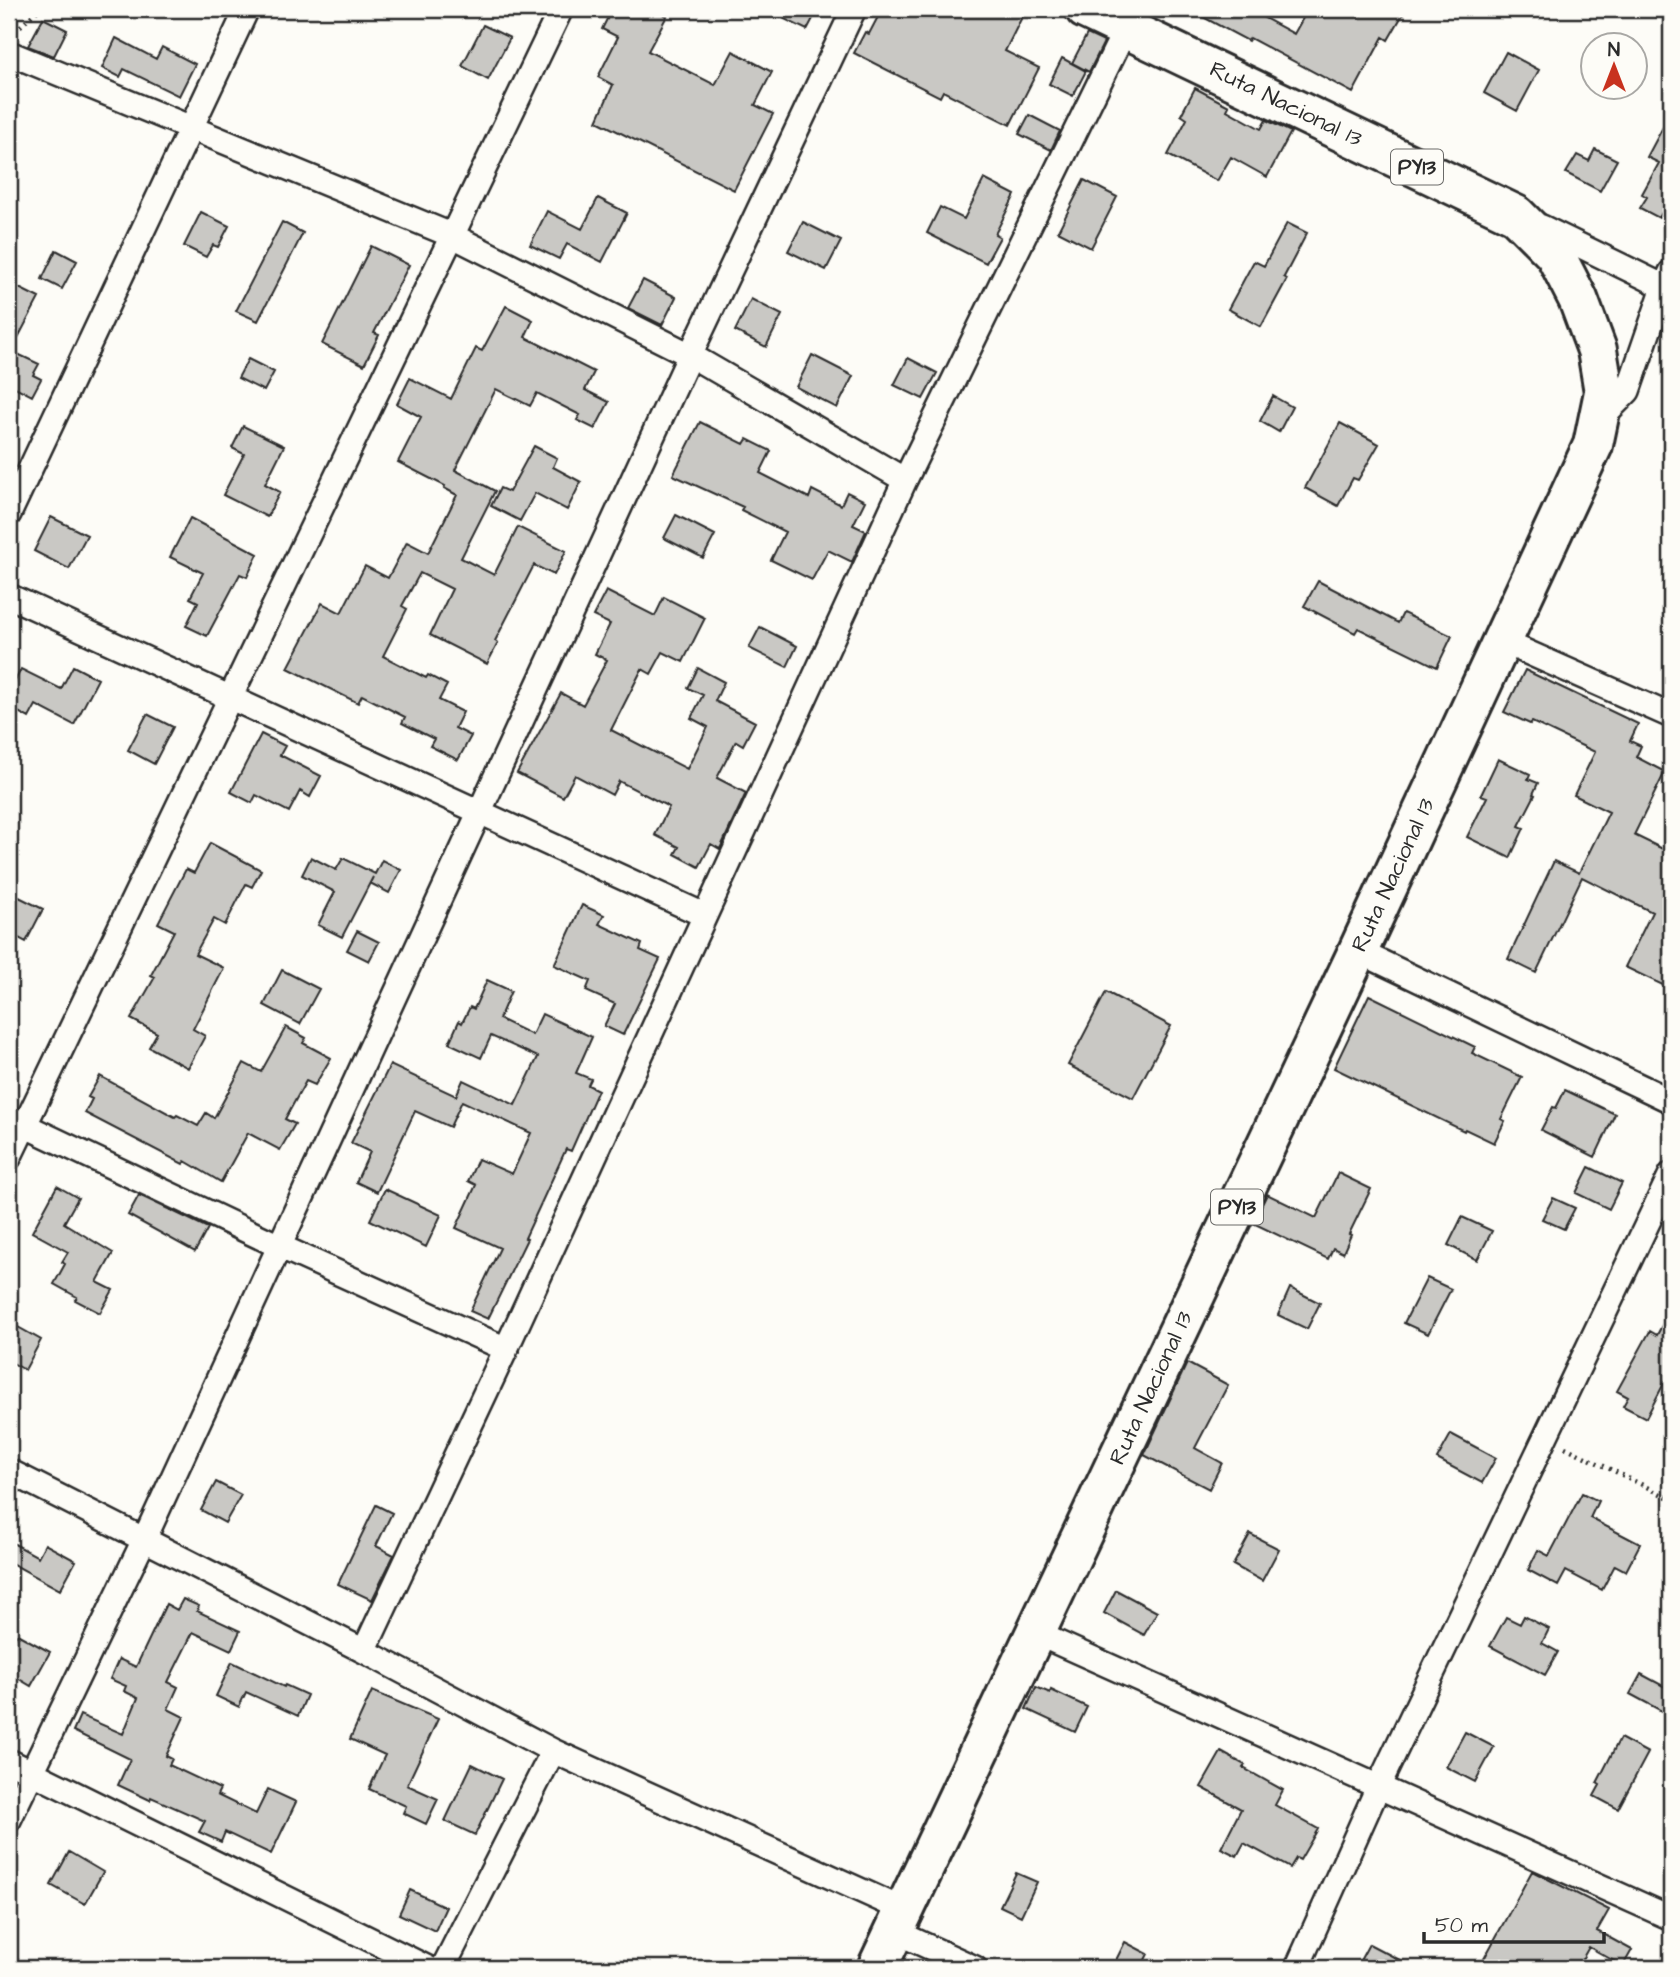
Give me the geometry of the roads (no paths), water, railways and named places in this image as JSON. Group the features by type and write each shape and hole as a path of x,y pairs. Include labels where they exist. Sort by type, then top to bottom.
{"highway":[{"name":"Ruta Nacional 13","path":"877,1968 1358,951 1593,445 1604,392 1597,350 1578,299 1555,254 1516,215 1085,9"}],"street":[{"path":"9,514 247,9"},
{"path":"9,1158 17,1121 230,699 561,9"},
{"path":"9,1820 144,1540 690,355 853,9"},
{"path":"364,1651 506,1349 905,480 1126,28"},
{"path":"9,53 451,235 690,355 905,480"},
{"path":"1516,215 1669,283 1628,391 1598,421"},
{"path":"9,596 704,915"},
{"path":"1502,641 1671,716"},
{"path":"1358,951 1671,1101"},
{"path":"17,1121 279,1246 506,1349"},
{"path":"1297,1968 1379,1785 1671,1174"},
{"path":"9,1471 364,1651 552,1751 899,1920 975,1968"},
{"path":"1036,1633 1671,1918"},
{"path":"443,1968 552,1751"},
{"path":"9,1761 428,1968"}]}
